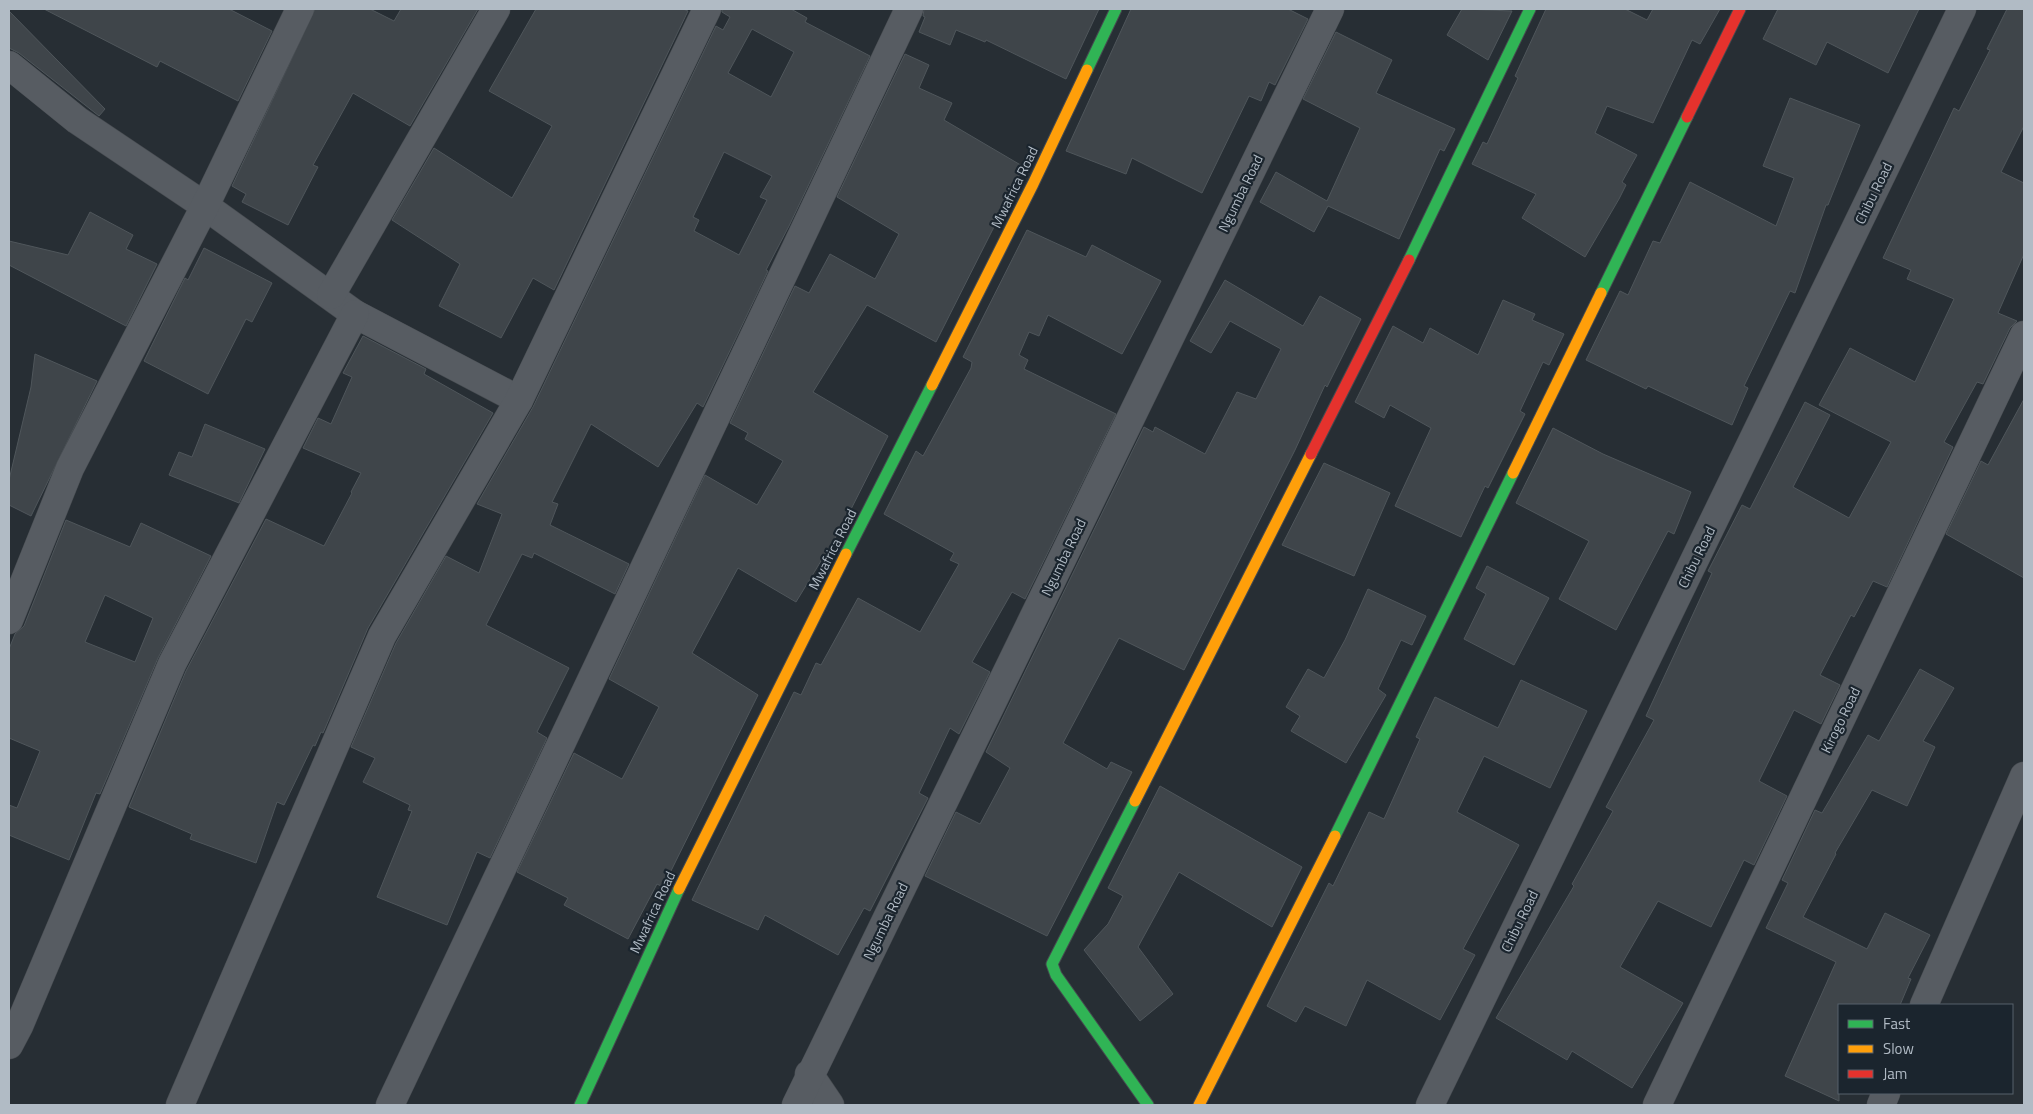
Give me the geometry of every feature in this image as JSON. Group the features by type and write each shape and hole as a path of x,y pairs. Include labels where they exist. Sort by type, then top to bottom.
{"street":[{"path":"9,620 70,468 205,206 300,9"},
{"path":"331,295 496,9"},
{"path":"180,1105 382,636 519,400 707,9"},
{"path":"390,1105 909,9"},
{"name":"Mwafrica Road","path":"580,1105 700,844 1033,184 1116,9"},
{"name":"Ngumba Road","path":"796,1105 1330,9"},
{"path":"1148,1105 1056,974 1052,964 1400,278 1530,9"},
{"path":"1199,1105 1359,789 1740,9"},
{"name":"Chibu Road","path":"1430,1105 1962,9"},
{"path":"9,65 77,120 205,206 355,314 519,400"},
{"path":"9,1045 19,1026 172,664 355,314"},
{"name":"Kirogo Road","path":"1656,1105 2024,335"},
{"path":"1924,1004 2024,776"},
{"path":"810,1074 830,1105"}],"building":[{"path":"44,9 229,9 272,31 238,101 160,61 157,67"},
{"path":"315,9 370,9 394,21 401,9 478,9 410,126 353,93 313,165 318,167 288,225 242,202 246,194 232,186"},
{"path":"536,9 683,9 688,11 554,290 533,278 501,338 439,306 460,264 392,220 434,148 512,198 552,126 489,91"},
{"path":"722,9 791,9 807,18 805,22 870,56 766,270 768,271 703,407 697,403 658,467 591,424 552,502 558,504 550,525 629,564 615,594 534,553 532,558 522,554 486,625 569,668 537,732 547,738 490,858 477,852 447,925 377,897 412,811 408,810 410,805 363,782 375,758 351,747 396,643 446,556 479,573 502,514 477,504 533,407 716,26 723,30 730,17 722,12","holes":["752,29 794,52 771,97 728,73","724,152 772,176 760,197 767,200 739,255 694,231 699,220 693,217"]},
{"path":"924,9 1099,9 1066,79 986,40 985,42 956,30 950,45 919,32 925,17 923,16"},
{"path":"1131,9 1288,9 1308,19 1275,85 1269,82 1261,101 1249,96 1202,193 1132,158 1126,174 1066,151"},
{"path":"1462,9 1512,11 1488,60 1447,35"},
{"path":"1546,9 1625,9 1647,20 1653,9 1720,9 1700,44 1692,40 1653,123 1607,106 1595,133 1637,155 1622,182 1626,185 1619,199 1585,257 1522,218 1536,194 1472,164 1483,142 1487,144 1518,78 1515,76"},
{"path":"1778,9 1919,9 1888,73 1827,42 1816,65 1763,39"},
{"path":"2007,9 2024,9 2024,126 2001,172 2024,183 2024,254 1998,313 2017,321 2010,328 1983,384 1977,382 1944,442 1953,447 1887,587 1873,581 1854,617 1851,615 1820,675 1840,685 1821,724 1794,710 1759,781 1787,796 1754,865 1744,860 1711,927 1658,901 1620,967 1683,1003 1632,1088 1572,1051 1567,1060 1496,1018 1574,886 1572,884 1613,811 1606,807 1654,720 1646,716 1712,573 1708,571 1742,505 1750,509 1805,402 1830,415 1793,487 1849,518 1891,442 1819,405 1850,348 1915,382 1954,299 1907,279 1911,270 1883,258 1954,108 1959,111 1990,50 1987,49"},
{"path":"9,11 105,109 99,116 19,53 9,48"},
{"path":"1336,32 1392,60 1376,93 1455,129 1444,151 1440,149 1399,239 1328,206 1314,232 1260,202 1276,172 1327,201 1360,128 1303,99"},
{"path":"905,54 929,65 919,88 952,103 944,120 1024,167 997,216 999,217 936,342 867,305 813,392 888,436 843,525 796,602 738,568 692,653 758,695 663,887 657,884 628,939 564,905 568,898 517,872 574,753 622,779 659,707 609,679 705,475 757,505 783,461 745,439 748,433 730,423 795,286 809,293 830,254 875,279 899,234 837,197"},
{"path":"1790,98 1860,125 1828,205 1826,205 1795,293 1790,291 1744,386 1748,388 1732,425 1648,386 1646,389 1586,360 1620,291 1628,295 1653,241 1660,243 1690,182 1776,226 1794,178 1763,166"},
{"path":"90,212 133,235 126,249 157,264 126,326 9,265 9,241 68,255"},
{"path":"1027,230 1086,257 1092,245 1161,281 1122,354 1048,315 1039,336 1029,332 1019,355 1028,360 1024,369 1116,414 1025,599 1012,592 972,662 990,672 959,734 950,728 919,793 928,798 870,911 864,908 838,955 765,915 758,930 692,900 794,692 801,695 816,663 821,665 858,598 920,632 959,564 950,560 954,553 884,514 916,451 923,456 971,368 972,362 963,357"},
{"path":"204,248 272,283 252,322 246,319 208,394 144,361 185,278 188,280"},
{"path":"1225,280 1303,326 1320,296 1361,319 1327,387 1325,385 1295,450 1184,670 1119,638 1063,743 1107,769 1111,762 1132,772 1047,936 925,876 956,812 980,824 1010,768 986,752 1144,427 1153,432 1155,427 1205,454 1237,392 1256,399 1281,349 1230,321 1211,353 1190,341"},
{"path":"1503,300 1535,314 1532,320 1564,334 1549,365 1543,362 1520,411 1525,414 1488,488 1485,486 1461,537 1395,506 1431,428 1390,405 1384,418 1355,402 1393,326 1423,343 1430,328 1478,355"},
{"path":"363,336 426,369 424,374 493,413 368,628 323,733 321,732 315,746 313,745 284,805 277,802 256,863 190,839 192,834 129,807 186,671 266,519 324,546 352,493 361,473 303,448 318,418 331,424 352,377 343,373"},
{"path":"35,354 97,381 31,516 9,505 9,480 31,387"},
{"path":"2024,399 2024,578 1946,534 1981,461 1988,465"},
{"path":"205,424 265,449 239,503 169,475 179,452 192,457"},
{"path":"1553,428 1603,454 1691,492 1674,534 1668,531 1616,630 1559,599 1589,541 1516,503"},
{"path":"1324,463 1390,493 1354,576 1282,545"},
{"path":"66,520 130,547 141,523 211,556 158,658 100,794 96,793 69,860 9,835 9,805 17,808 40,751 9,738 9,649 15,634 24,626","holes":["105,595 153,618 135,662 85,642"]},
{"path":"1487,566 1549,598 1514,665 1464,639 1486,594 1476,588"},
{"path":"1368,589 1426,616 1412,645 1401,640 1378,689 1386,695 1346,763 1291,731 1300,716 1286,707 1308,669 1324,678 1345,640"},
{"path":"1920,669 1954,688 1923,741 1935,747 1907,806 1872,790 1835,853 1803,917 1867,949 1885,913 1930,935 1908,978 1911,979 1900,1004 1838,1004 1839,1101 1785,1076 1836,962 1766,928 1788,883 1782,880 1815,810 1822,813 1868,735 1879,741"},
{"path":"1521,680 1587,711 1550,788 1484,756 1457,812 1519,845 1463,949 1475,955 1440,1020 1367,980 1346,1026 1305,1006 1296,1022 1267,1006 1329,883 1333,886 1369,812 1384,819 1420,739 1416,737 1435,697 1498,728"},
{"path":"1160,786 1302,867 1272,927 1179,872 1138,947 1173,994 1140,1021 1084,950 1108,924 1123,896 1108,888"}],"traffic: fast":[{"path":"1087,70 1116,9"},
{"path":"1409,260 1530,9"},
{"path":"1601,293 1687,117"},
{"path":"846,554 932,385"},
{"path":"1335,836 1513,473"},
{"path":"1135,801 1052,964 1056,975 1148,1105"},
{"path":"580,1105 679,889"}],"traffic: slow":[{"path":"932,385 1033,184 1087,70"},
{"path":"1513,473 1601,293"},
{"path":"1135,801 1311,454"},
{"path":"679,889 846,554"},
{"path":"1199,1105 1335,836"}],"traffic: jam":[{"path":"1687,117 1740,9"},
{"path":"1311,454 1409,260"}]}
